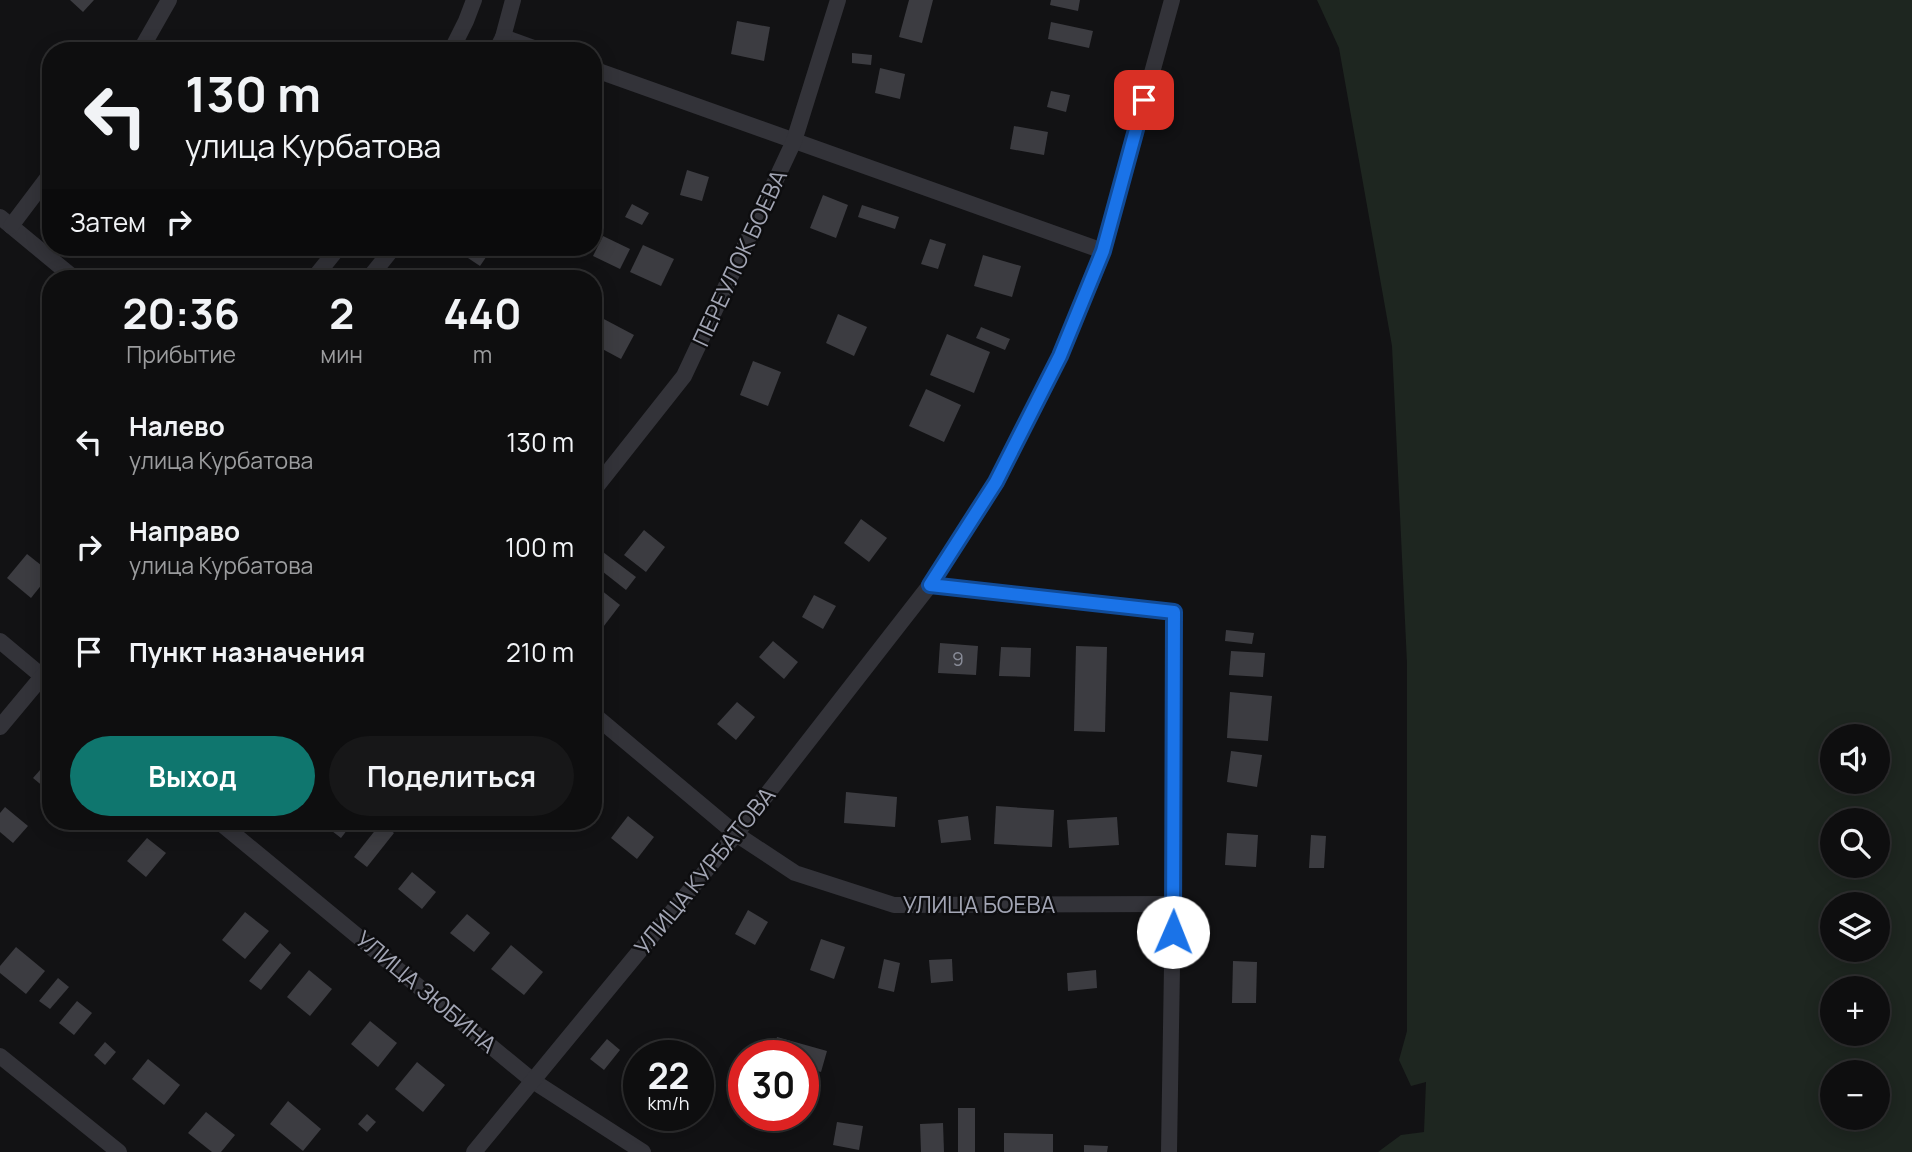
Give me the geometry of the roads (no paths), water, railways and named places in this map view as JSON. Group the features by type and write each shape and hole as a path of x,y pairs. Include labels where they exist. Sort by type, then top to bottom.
{"street":[{"path":"145,42 169,0"},
{"path":"456,42 474,0"},
{"path":"500,42 513,0"},
{"name":"ПЕРЕУЛОК БОЕВА","path":"602,480 684,376 794,141 838,0"},
{"name":"УЛИЦА КУРБАТОВА","path":"474,1152 736,834 930,585 1002,471 1060,356 1103,251 1172,0"},
{"path":"602,72 1103,251"},
{"path":"42,183 6,222 42,252"},
{"path":"47,256 64,270"},
{"path":"320,270 332,256"},
{"path":"375,270 387,256"},
{"path":"930,585 1174,612 1169,1152"},
{"path":"0,641 42,671"},
{"path":"0,727 42,682"},
{"name":"УЛИЦА БОЕВА","path":"602,722 736,834 795,873 894,905 1173,904"},
{"name":"УЛИЦА ЗЮБИНА","path":"229,830 533,1081 643,1152"},
{"path":"0,1056 120,1152"}]}
